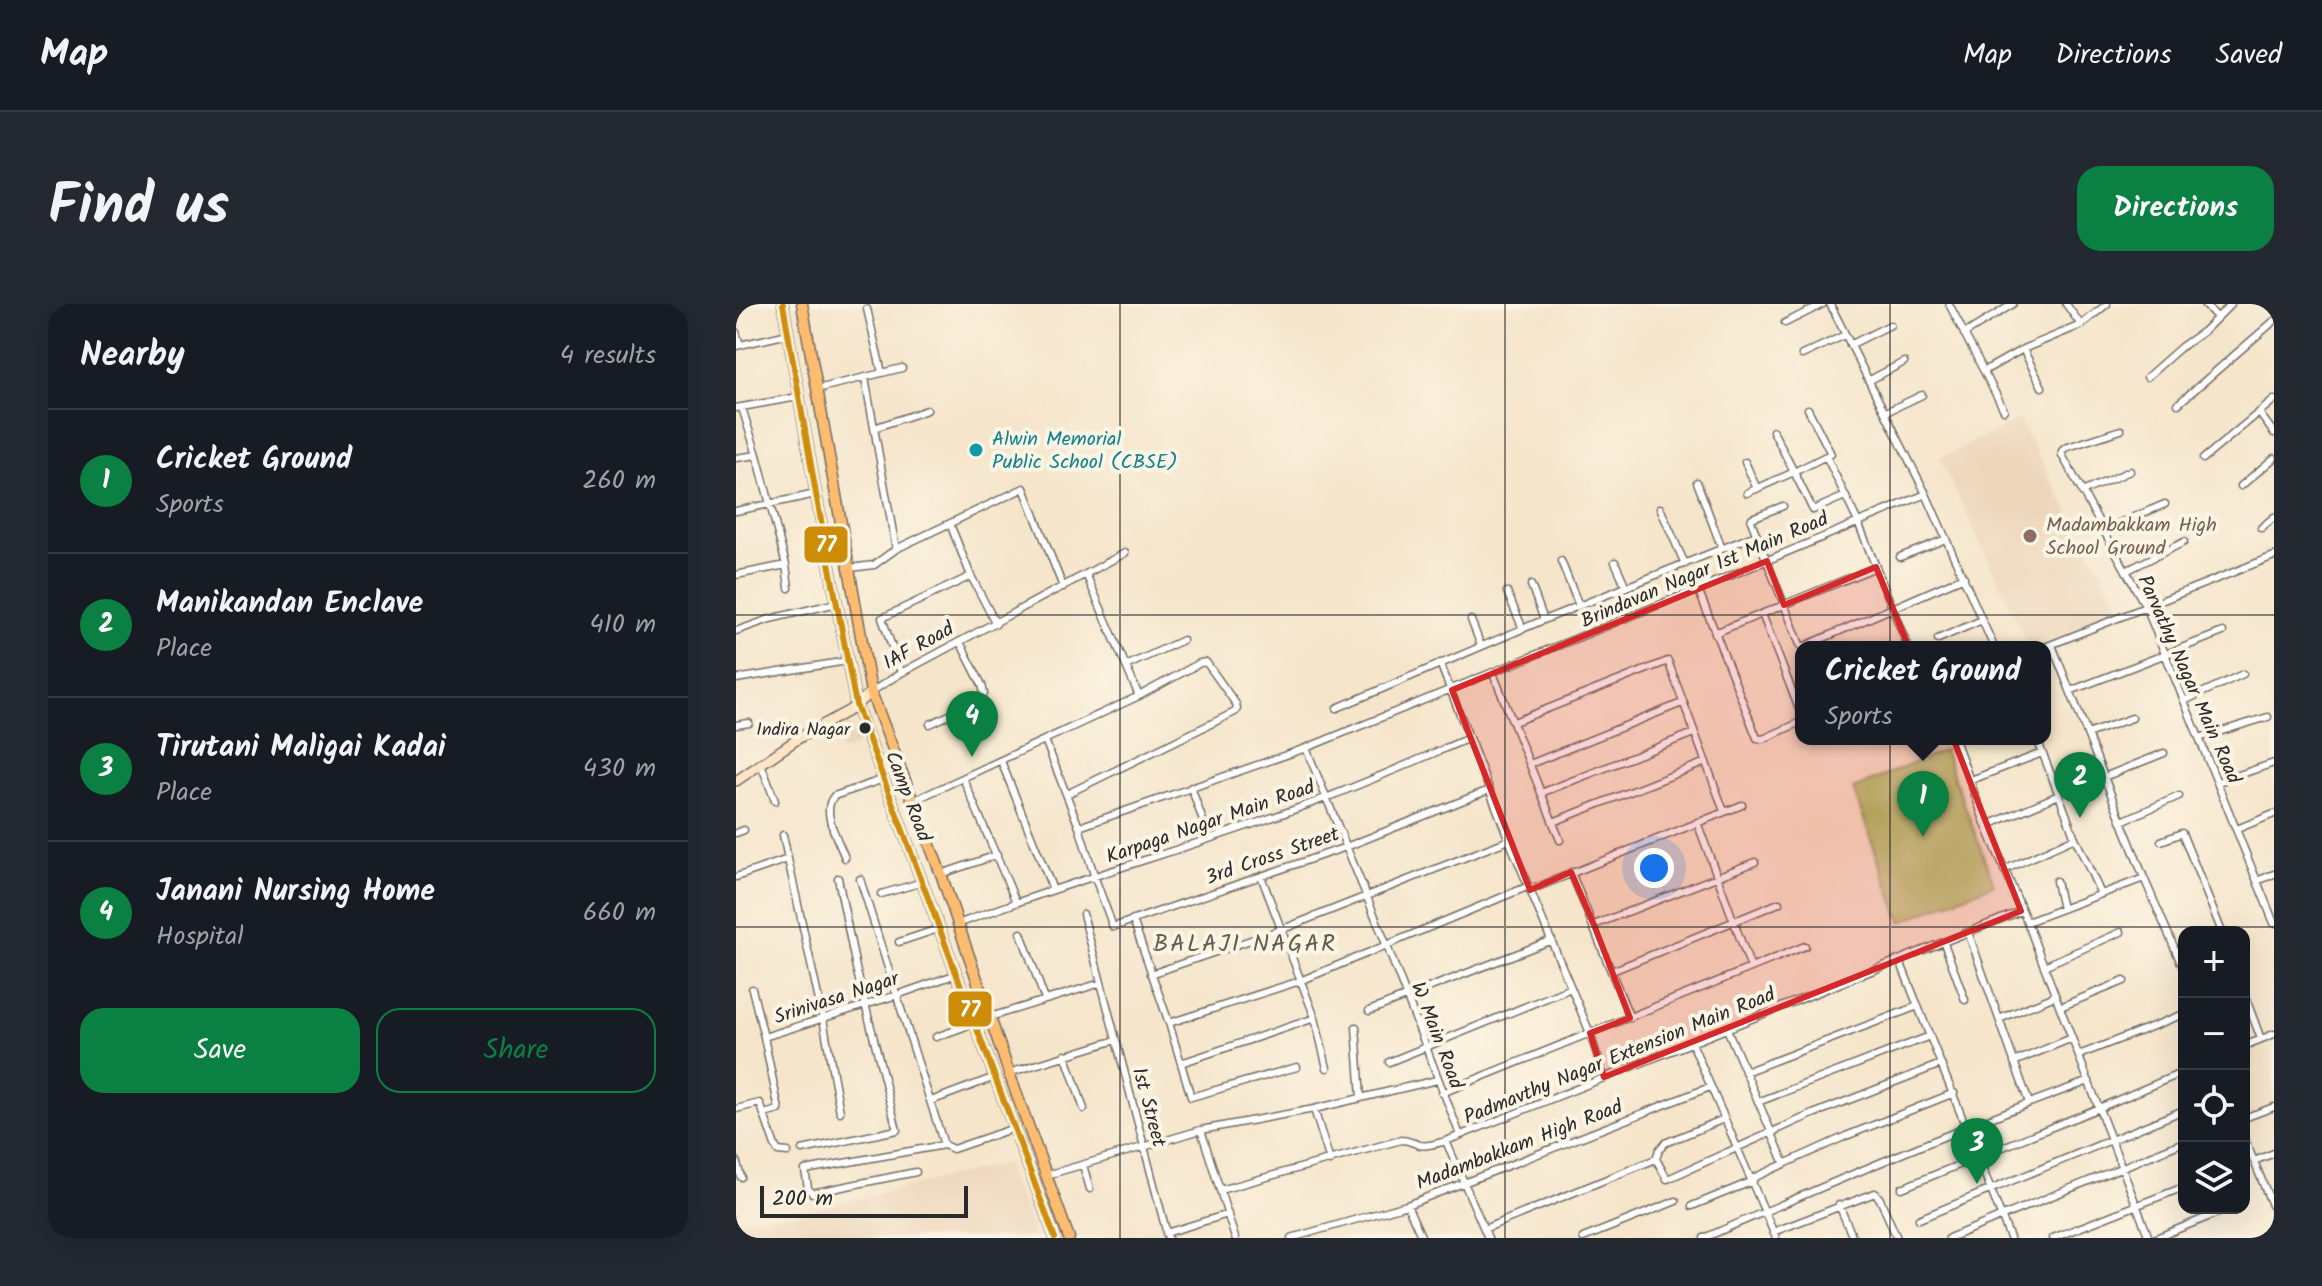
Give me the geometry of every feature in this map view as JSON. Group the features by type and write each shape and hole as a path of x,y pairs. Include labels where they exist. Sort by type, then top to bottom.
{"main road":[{"name":"Camp Road","path":"783,304 856,705 1055,1238"},
{"name":"Camp Road","path":"802,304 871,692 941,874 1069,1238"}],"street":[{"path":"1785,323 1823,304"},
{"path":"1830,304 1926,494 1991,641"},
{"path":"1949,304 2004,410"},
{"path":"1964,334 2013,304"},
{"path":"2066,304 2081,325"},
{"path":"1984,371 2023,349 2081,325 2107,304"},
{"path":"2204,304 2217,317"},
{"path":"2147,377 2204,331 2231,304"},
{"path":"867,309 882,373"},
{"path":"2178,404 2274,321"},
{"path":"1850,345 1890,325"},
{"path":"736,332 738,346 788,334"},
{"path":"1802,355 1845,335"},
{"path":"2023,349 2042,387"},
{"path":"1870,380 1904,362"},
{"path":"817,389 902,368"},
{"path":"865,378 896,549"},
{"path":"1886,412 1922,395"},
{"path":"789,588 786,565 757,455 739,408 798,397"},
{"path":"2203,459 2274,400"},
{"path":"1808,409 1832,454 1845,496 1906,641"},
{"path":"874,428 927,410"},
{"path":"2259,413 2274,433"},
{"name":"Parvathy Nagar Main Road","path":"2121,430 2065,448 2062,455 2146,607 2274,923"},
{"path":"1773,431 1813,510 1845,496"},
{"path":"1747,493 1832,454"},
{"path":"736,458 757,455"},
{"path":"2241,486 2274,458"},
{"path":"1745,462 1757,489"},
{"path":"2082,492 2130,471"},
{"path":"1697,482 1722,549"},
{"path":"850,568 874,565 896,549 1024,488 1063,587"},
{"path":"736,511 816,494"},
{"name":"Brindavan Nagar 1st Main Road","path":"1079,827 1306,748 1926,494"},
{"path":"2103,530 2165,504"},
{"path":"1783,506 1751,521 1799,641"},
{"path":"1660,508 1685,564"},
{"path":"2261,528 2274,517"},
{"path":"950,524 971,576 996,624"},
{"path":"1337,708 1756,535"},
{"path":"1900,557 1946,539"},
{"path":"2126,571 2184,542"},
{"name":"IAF Road","path":"736,781 901,673 1125,553"},
{"path":"2051,645 2274,556"},
{"path":"1561,561 1579,606"},
{"path":"1615,562 1626,587"},
{"path":"736,575 786,565"},
{"path":"1715,633 1876,567"},
{"path":"1086,574 1139,696"},
{"path":"901,673 882,618 971,576"},
{"path":"1816,641 1964,577"},
{"path":"1531,585 1544,620"},
{"path":"1698,589 1757,738 1763,739 1795,725"},
{"path":"1507,592 1523,629"},
{"path":"736,631 770,619 837,603"},
{"path":"1762,614 1795,699"},
{"path":"1471,620 1481,646"},
{"path":"1938,639 1982,620"},
{"path":"2070,691 2223,632"},
{"path":"1126,666 1183,640"},
{"path":"930,724 977,702 984,694 960,642"},
{"path":"2051,652 2070,691 2178,956"},
{"path":"736,679 847,661"},
{"path":"1514,722 1668,661 1724,811"},
{"path":"913,801 1139,696 1204,662 1237,709 1231,715 1067,794"},
{"path":"1440,663 1509,840 1590,1033 1604,1077"},
{"path":"1493,673 1560,840"},
{"path":"2184,701 2243,674"},
{"path":"1530,764 1682,703"},
{"path":"2199,738 2268,717"},
{"path":"2087,734 2132,718"},
{"path":"736,725 749,723"},
{"path":"1541,793 1694,733"},
{"name":"Karpaga Nagar Main Road","path":"958,924 1327,797 1469,738"},
{"path":"1045,740 1113,927 1133,920 1191,1097 1297,1067"},
{"path":"1959,745 1986,826 2027,922 2149,1238"},
{"path":"2039,745 2075,838 2101,894"},
{"name":"W Main Road","path":"1306,748 1460,1135"},
{"path":"1971,780 2042,753"},
{"path":"2104,777 2164,753"},
{"path":"1001,761 1053,890"},
{"path":"1553,822 1706,762"},
{"path":"2218,782 2274,763"},
{"path":"761,764 775,801"},
{"path":"963,778 1016,902"},
{"path":"845,858 829,814 830,800 884,779"},
{"path":"1191,787 1209,838"},
{"name":"3rd Cross Street","path":"1133,920 1346,847 1489,790"},
{"path":"1986,826 2059,795"},
{"path":"2122,821 2179,796"},
{"path":"1169,1023 1300,981 1742,805"},
{"path":"2237,829 2274,814"},
{"path":"1697,822 1751,968"},
{"path":"736,833 744,830"},
{"path":"2161,841 2182,833 2220,926"},
{"path":"783,835 840,1112"},
{"path":"2004,870 2075,838"},
{"path":"1151,974 1366,898 1509,840"},
{"path":"941,874 997,855"},
{"path":"736,877 788,859"},
{"path":"1594,925 1755,862"},
{"path":"1571,872 1630,1018"},
{"path":"2257,881 2274,874"},
{"path":"1261,876 1315,1018 1327,1068"},
{"path":"802,1150 897,1130 865,1005 838,878"},
{"path":"2027,922 2144,878"},
{"path":"860,879 944,1145"},
{"path":"2056,881 2062,909"},
{"path":"881,894 924,882"},
{"path":"1612,971 1779,903"},
{"name":"Padmavthy Nagar Extension Main Road","path":"1220,1190 1401,1140 1411,1140 1419,1145 1446,1141 2021,911"},
{"name":"1st Street","path":"1083,914 1167,1235"},
{"path":"899,942 941,928"},
{"path":"1968,932 2029,1103"},
{"path":"2044,966 2121,932"},
{"path":"1021,933 1045,1000"},
{"path":"1369,1011 1552,940"},
{"path":"1944,943 1965,1000"},
{"path":"1442,1093 1805,946"},
{"path":"1900,961 2010,1238"},
{"name":"Srinivasa Nagar","path":"764,1114 779,1110 764,1037 957,974"},
{"path":"2060,1007 2124,981"},
{"path":"990,1017 1101,983"},
{"path":"1389,1062 1571,988"},
{"path":"752,989 764,1037"},
{"path":"1999,1019 2055,996"},
{"path":"2246,998 2261,1039"},
{"path":"1745,1072 1918,1006"},
{"path":"2079,1055 2178,1016"},
{"path":"1181,1063 1315,1018"},
{"path":"936,1037 975,1023"},
{"path":"1356,1027 1361,1098"},
{"path":"1727,1029 1785,1164"},
{"path":"2250,1044 2274,1034"},
{"path":"1758,1102 1930,1036"},
{"path":"2014,1062 2072,1038"},
{"path":"1009,1073 1116,1040"},
{"path":"1692,1043 1774,1235 1839,1205 1875,1193 1897,1238"},
{"path":"1065,1054 1084,1109"},
{"path":"1724,1119 1665,1143 1656,1159 1667,1179 1808,1116 1941,1064"},
{"path":"1902,1188 2178,1075"},
{"path":"931,1101 995,1077"},
{"path":"1047,1175 1201,1130 1314,1109 1437,1080"},
{"path":"1704,1238 1966,1128 2089,1081"},
{"name":"Madambakkam High Road","path":"1291,1238 1407,1205 1710,1087"},
{"path":"1692,1206 1846,1136 1954,1093"},
{"path":"736,1109 760,1103 775,1146 778,1151 788,1152"},
{"path":"2250,1116 2274,1107"},
{"path":"1314,1109 1330,1161"},
{"path":"1919,1219 2178,1112"},
{"path":"916,1172 812,1193 805,1170 944,1145 953,1149 1014,1128"},
{"path":"1201,1130 1235,1238"},
{"path":"1446,1141 1488,1238"},
{"path":"2246,1142 2274,1210"},
{"path":"1949,1238 2178,1144"},
{"path":"2254,1161 2274,1153"},
{"path":"1484,1229 1656,1159"},
{"path":"736,1160 741,1177"},
{"path":"1083,1165 1090,1189"},
{"path":"2053,1238 2178,1189"},
{"path":"1583,1238 1676,1201"},
{"path":"1407,1205 1422,1238"},
{"path":"1839,1205 1853,1238"},
{"path":"1167,1235 1228,1214"},
{"path":"2156,1238 2215,1214"},
{"path":"1319,1229 1323,1238"}],"highlighted area":[{"path":"1767,561 1784,605 1876,567 1927,692 1934,690 2021,911 1604,1077 1590,1033 1630,1018 1594,925 1571,872 1530,890 1452,690"}],"shaded area":[{"name":"Madambakkam High School Ground","path":"2019,420 2125,614 2051,645 2051,641 2026,641 1940,458"},
{"path":"843,722 854,734 851,737 855,737 856,747 842,751 839,745 844,742 839,732 817,743 814,737"},
{"path":"1005,1164 1036,1238 736,1238 736,1221 796,1213"}],"green space":[{"path":"1944,750 1994,884 1901,922 1853,789"}],"transit line":[{"name":"77","path":"783,304 856,705 1055,1238"}],"place":[{"name":"Alwin Memorial Public School (CBSE)","path":"976,450"},
{"name":"Madambakkam High School Ground","path":"2030,536"},
{"name":"Indira Nagar","path":"865,728"},
{"name":"Janani Nursing Home","path":"972,757"},
{"name":"Manikandan Enclave","path":"2080,818"},
{"name":"Cricket Ground","path":"1923,837"},
{"name":"Tirutani Maligai Kadai","path":"1977,1184"}],"district":[{"name":"BALAJI NAGAR","path":"1245,943"}]}
